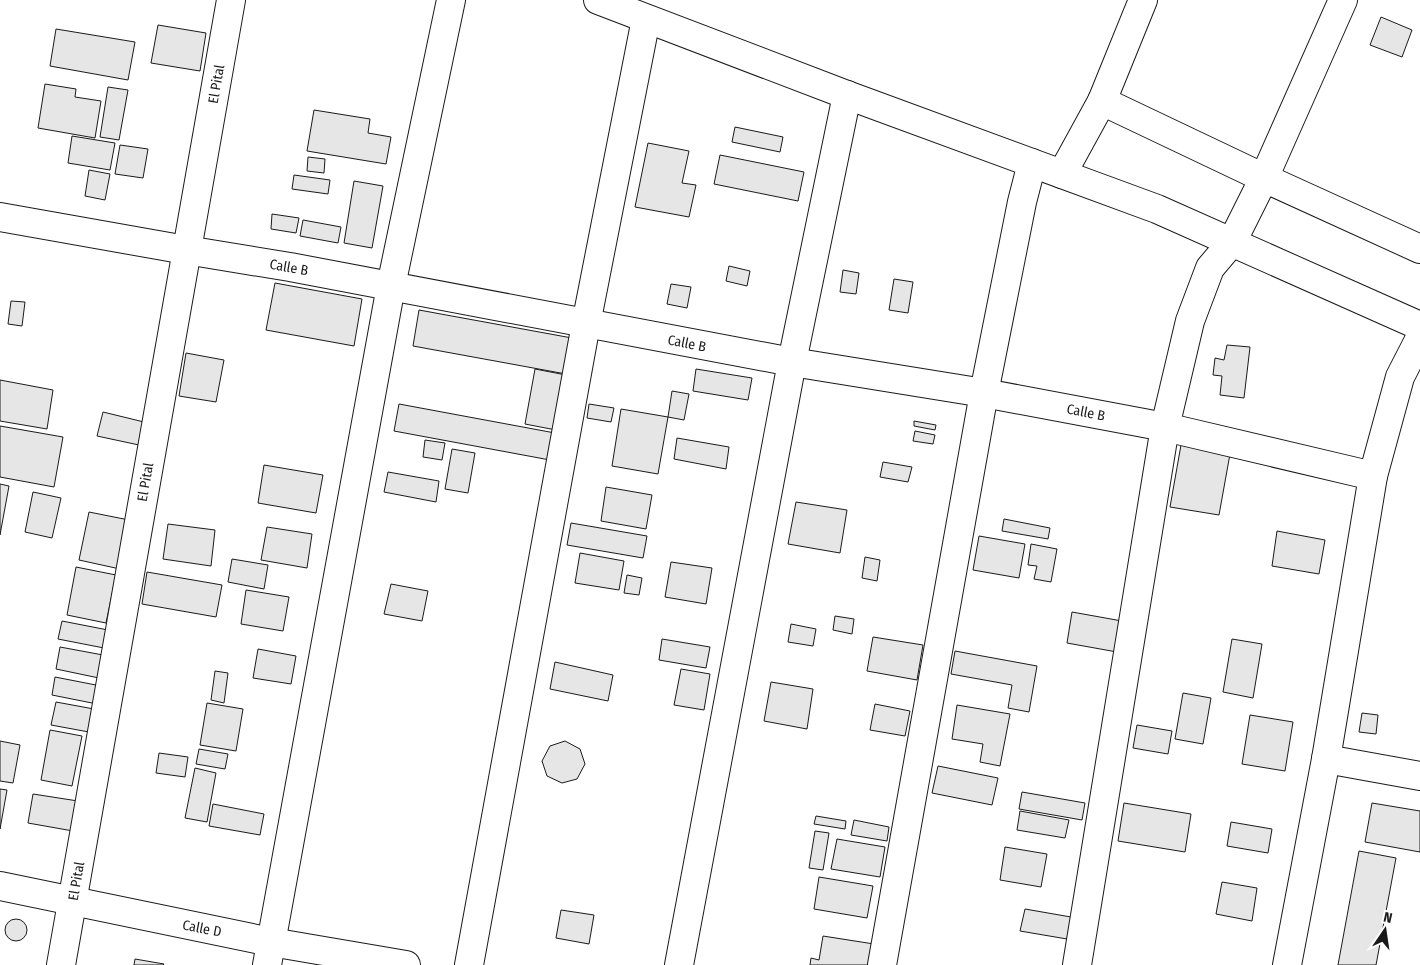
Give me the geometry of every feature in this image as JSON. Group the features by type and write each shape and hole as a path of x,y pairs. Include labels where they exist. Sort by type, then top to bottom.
{"street":[{"name":"El Pital","path":"61,965 231,0"},
{"path":"269,953 391,286 450,0"},
{"path":"598,0 1157,209 1420,326"},
{"path":"1062,174 1102,101 1143,0"},
{"path":"1076,965 1165,427 1190,321 1210,268 1232,242 1264,178 1343,0"},
{"path":"469,965 586,324 646,19"},
{"path":"679,965 792,362 848,95"},
{"path":"1102,101 1420,249"},
{"path":"882,965 984,393 1022,202 1032,163"},
{"name":"Calle B","path":"0,217 290,267 792,362 984,393 1165,427 1373,476"},
{"path":"1287,965 1326,758 1373,476 1400,377 1420,338"},
{"path":"1326,758 1420,776"},
{"name":"Calle D","path":"0,886 72,901 269,953 406,965"}],"building":[{"path":"1381,17 1412,30 1402,57 1370,45"},
{"path":"158,25 206,33 200,71 151,63"},
{"path":"56,29 135,42 128,80 50,66"},
{"path":"45,84 76,89 75,97 101,101 95,138 38,128"},
{"path":"108,87 128,90 119,140 100,137"},
{"path":"314,110 370,119 368,133 391,137 386,164 307,151"},
{"path":"735,127 783,137 780,152 732,142"},
{"path":"72,136 115,143 110,170 68,163"},
{"path":"648,143 689,151 682,183 696,185 689,217 635,207"},
{"path":"120,145 148,149 143,178 115,174"},
{"path":"720,155 804,172 798,201 714,184"},
{"path":"308,157 325,159 324,173 307,171"},
{"path":"89,170 110,174 105,200 85,196"},
{"path":"294,175 330,180 328,194 292,189"},
{"path":"354,181 383,186 372,248 344,243"},
{"path":"272,214 299,218 296,233 271,229"},
{"path":"303,220 341,227 338,243 300,236"},
{"path":"729,266 750,271 747,286 726,281"},
{"path":"843,270 859,273 856,294 840,292"},
{"path":"894,279 913,282 908,313 889,310"},
{"path":"275,283 362,299 354,346 266,330"},
{"path":"671,284 691,287 687,308 667,304"},
{"path":"11,301 25,302 22,326 8,324"},
{"path":"419,310 572,338 566,374 413,346"},
{"path":"1227,345 1250,347 1244,398 1220,395 1222,376 1213,375 1215,358 1224,360"},
{"path":"186,353 224,360 216,402 179,396"},
{"path":"535,369 566,375 556,430 525,424"},
{"path":"696,369 752,378 748,400 693,391"},
{"path":"0,380 53,390 47,429 0,421"},
{"path":"672,391 689,394 684,420 668,417"},
{"path":"399,404 555,433 550,460 394,431"},
{"path":"589,404 614,408 611,422 587,418"},
{"path":"621,409 668,417 658,474 612,466"},
{"path":"103,412 144,422 139,445 97,436"},
{"path":"914,421 936,425 935,430 914,426"},
{"path":"0,426 63,437 54,487 0,477"},
{"path":"915,431 935,435 933,444 913,441"},
{"path":"677,438 729,447 726,469 674,459"},
{"path":"425,440 445,443 442,460 423,457"},
{"path":"1181,445 1230,454 1219,515 1170,507"},
{"path":"452,449 475,453 468,493 445,489"},
{"path":"883,462 912,467 908,482 880,477"},
{"path":"264,465 323,475 316,513 258,503"},
{"path":"388,472 439,481 436,502 384,492"},
{"path":"0,484 9,486 0,535"},
{"path":"606,487 652,495 646,529 601,521"},
{"path":"33,492 61,498 52,538 25,532"},
{"path":"796,502 847,510 840,553 788,544"},
{"path":"89,512 129,520 120,569 79,560"},
{"path":"1004,519 1050,528 1048,539 1002,531"},
{"path":"571,523 647,536 643,558 567,545"},
{"path":"168,524 215,530 211,566 163,559"},
{"path":"267,527 312,534 307,568 261,560"},
{"path":"1277,531 1325,540 1319,574 1272,566"},
{"path":"979,536 1025,544 1019,578 973,570"},
{"path":"1031,544 1057,549 1051,582 1034,579 1037,566 1028,565"},
{"path":"580,553 624,561 619,590 575,583"},
{"path":"865,557 880,560 877,581 862,578"},
{"path":"232,559 268,565 264,589 228,582"},
{"path":"671,562 712,568 706,604 665,597"},
{"path":"76,567 116,575 106,623 67,615"},
{"path":"147,572 222,585 216,617 142,604"},
{"path":"627,575 642,578 639,595 624,593"},
{"path":"391,584 428,591 422,621 384,614"},
{"path":"246,590 289,597 283,631 241,624"},
{"path":"1072,612 1122,621 1117,652 1067,643"},
{"path":"835,616 854,619 852,634 833,630"},
{"path":"62,621 108,630 104,648 58,639"},
{"path":"791,624 816,629 813,646 788,642"},
{"path":"873,637 923,645 917,680 867,671"},
{"path":"662,639 710,647 706,668 659,660"},
{"path":"1232,639 1262,644 1253,698 1223,692"},
{"path":"60,647 103,655 99,678 56,669"},
{"path":"258,649 296,656 291,684 253,678"},
{"path":"955,651 1037,666 1029,712 1008,708 1012,685 951,674"},
{"path":"555,662 613,675 608,701 550,689"},
{"path":"681,669 710,674 704,710 674,705"},
{"path":"215,671 228,673 224,703 211,700"},
{"path":"55,677 101,686 97,704 52,695"},
{"path":"771,682 813,689 807,729 764,721"},
{"path":"1183,693 1211,698 1203,744 1175,739"},
{"path":"56,702 94,709 89,732 51,725"},
{"path":"207,703 243,709 236,751 200,745"},
{"path":"875,704 910,711 905,736 870,730"},
{"path":"957,705 1010,714 1000,766 980,762 983,744 952,739"},
{"path":"1362,713 1378,715 1376,734 1359,732"},
{"path":"1250,715 1293,722 1285,771 1242,764"},
{"path":"1137,725 1172,731 1168,754 1133,748"},
{"path":"50,730 82,736 72,786 41,780"},
{"path":"0,741 20,745 13,783 0,781"},
{"path":"565,741 580,749 585,764 577,779 562,783 547,776 542,761 550,746"},
{"path":"199,749 228,754 225,769 196,764"},
{"path":"159,753 188,757 185,777 156,773"},
{"path":"938,766 998,778 992,805 932,793"},
{"path":"195,768 216,773 207,822 185,818"},
{"path":"0,789 7,790 0,829"},
{"path":"1022,792 1085,803 1082,820 1019,809"},
{"path":"33,794 78,801 73,831 28,823"},
{"path":"1124,803 1191,814 1185,852 1118,841"},
{"path":"1372,803 1420,811 1420,852 1365,842"},
{"path":"213,804 264,814 260,835 209,826"},
{"path":"1020,811 1069,820 1065,838 1017,830"},
{"path":"816,816 846,821 845,829 814,824"},
{"path":"854,820 889,827 887,841 851,835"},
{"path":"1231,822 1272,829 1268,853 1227,846"},
{"path":"815,831 829,833 823,870 809,868"},
{"path":"837,839 885,847 880,877 831,869"},
{"path":"1005,847 1047,854 1041,887 1000,880"},
{"path":"1359,851 1396,858 1376,965 1338,965"},
{"path":"819,877 873,886 867,918 814,909"},
{"path":"1222,882 1257,888 1252,921 1216,914"},
{"path":"1025,909 1071,917 1067,939 1020,931"},
{"path":"561,910 594,915 589,944 556,938"},
{"path":"16,919 24,922 27,930 24,938 16,941 8,938 5,930 8,922"},
{"path":"823,936 874,944 870,965 810,965 811,958 819,960"},
{"path":"135,959 164,964 134,965"}]}
